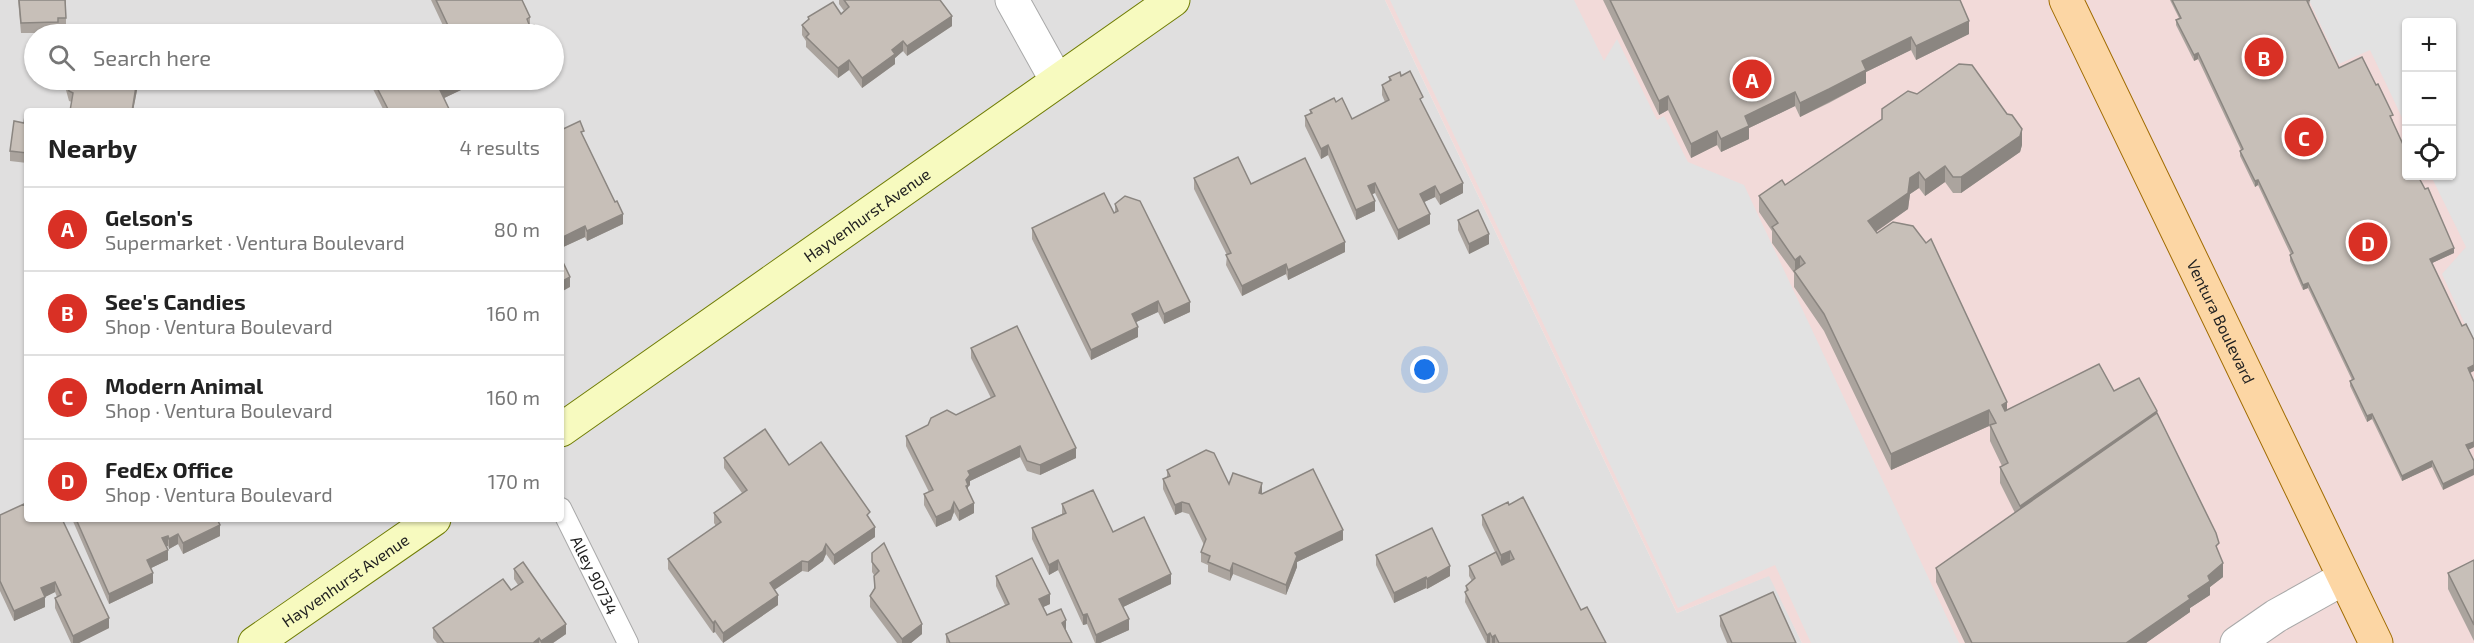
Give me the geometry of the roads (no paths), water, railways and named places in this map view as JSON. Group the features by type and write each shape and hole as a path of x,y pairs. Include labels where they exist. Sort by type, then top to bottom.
{"main road":[{"name":"Hayvenhurst Avenue","path":"564,428 1173,0"},
{"name":"Ventura Boulevard","path":"2066,0 2376,643"},
{"name":"Hayvenhurst Avenue","path":"255,643 430,522"}],"street":[{"path":"1012,0 1057,81"},
{"path":"2236,643 2276,616 2344,578"}],"lane":[{"name":"Alley 90734","path":"564,514 628,643"}],"place":[{"name":"See's Candies","path":"2264,57"},
{"name":"Gelson's","path":"1752,79"},
{"name":"Modern Animal","path":"2304,137"},
{"name":"FedEx Office","path":"2368,242"}]}
